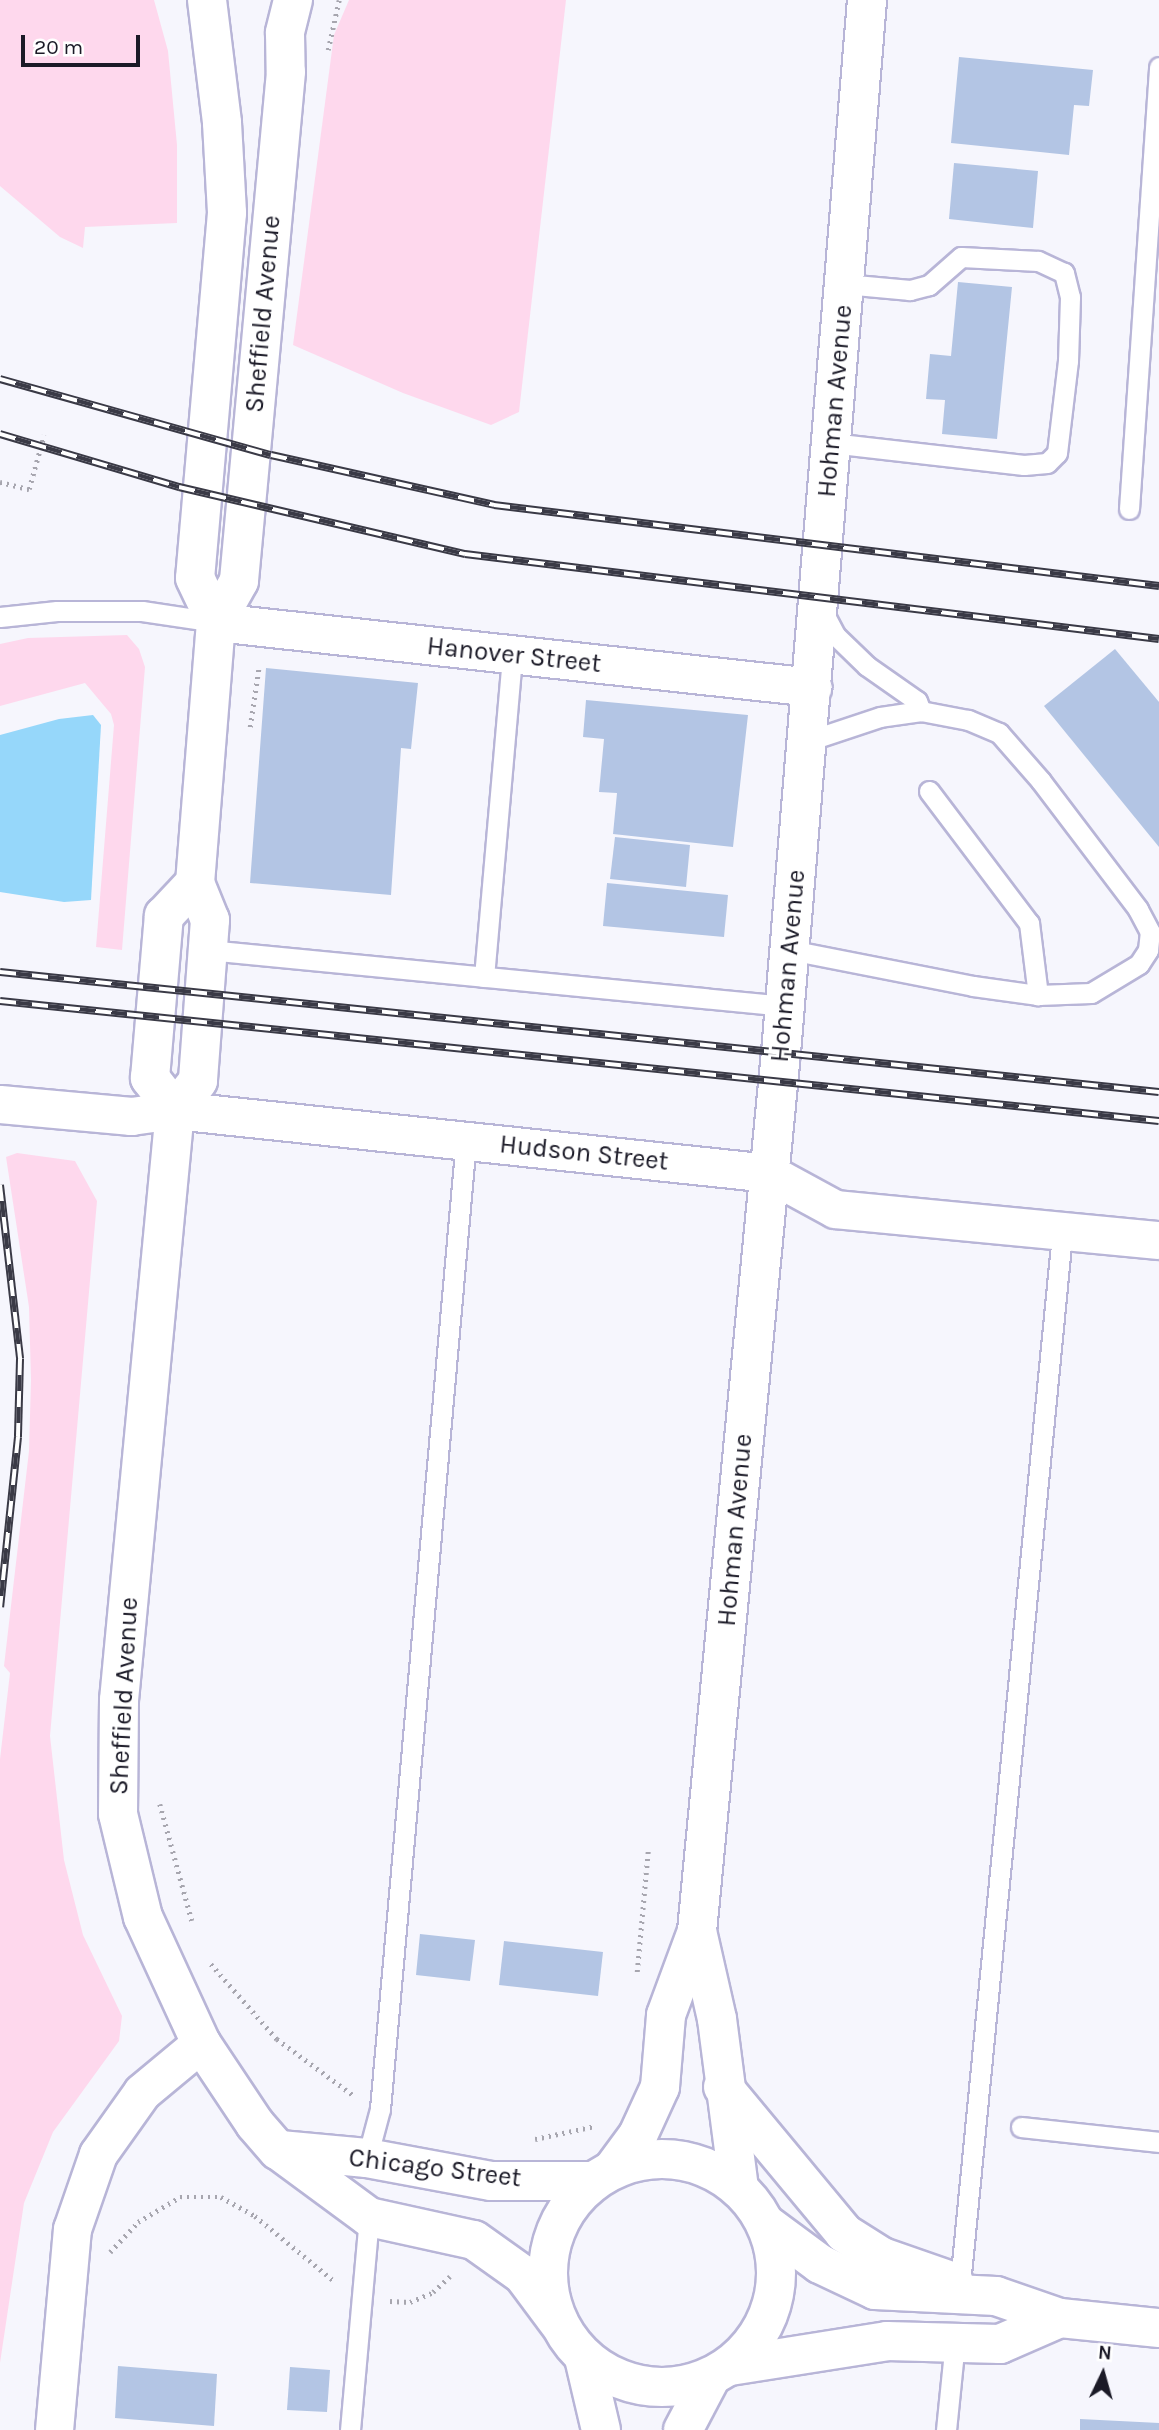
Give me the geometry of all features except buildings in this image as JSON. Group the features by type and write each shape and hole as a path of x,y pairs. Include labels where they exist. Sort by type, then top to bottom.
{"main road":[{"name":"Sheffield Avenue","path":"207,0 222,123 226,213 195,578 216,622"},
{"name":"Sheffield Avenue","path":"201,2043 143,1917 118,1814 119,1700 175,1110 198,1081 210,920 195,883 216,622 239,582 285,72 285,33 293,0"},
{"name":"Hohman Avenue","path":"603,2175 638,2135 660,2088 666,2015 697,1931 790,950 867,0"},
{"path":"175,1110 150,1078 164,916 195,883"},
{"name":"Hohman Avenue","path":"697,1931 717,2019 723,2087 740,2189"},
{"name":"Chicago Street","path":"201,2043 278,2150 369,2217 474,2240 523,2275 558,2322"},
{"path":"723,2087 844,2233 882,2257 1060,2318 1159,2328"},
{"name":"Chicago Street","path":"278,2150 367,2158 491,2181 603,2175"},
{"path":"601,2430 584,2358 558,2322 547,2279 553,2234 563,2214 603,2175 657,2159 679,2160 721,2176 740,2189 766,2224 820,2264 875,2290 978,2290"},
{"path":"683,2430 720,2371 747,2350 770,2312 777,2268 766,2224"},
{"path":"584,2358 622,2381 667,2388 720,2371 887,2341 1000,2344 1060,2318"}],"street":[{"name":"Hanover Street","path":"216,622 812,687"},
{"name":"Hudson Street","path":"0,1104 131,1116 175,1110 769,1173 835,1209 1062,1234 1159,1240"},
{"path":"54,2430 72,2229 98,2154 142,2092 201,2043"}],"lane":[{"path":"1129,509 1159,67"},
{"path":"831,443 1024,465 1047,463 1057,453 1068,361 1070,297 1064,273 1038,261 961,257 929,285 910,290 844,284"},
{"path":"819,605 836,636 867,666 917,701 921,711"},
{"path":"0,617 57,611 142,611 216,622"},
{"path":"484,977 512,655"},
{"path":"790,950 1038,995 1091,993 1118,980 1154,950 1150,932 1138,909 999,733 968,720 921,711 880,717 808,741"},
{"path":"929,791 1029,923 1038,995"},
{"path":"208,950 785,1006"},
{"path":"367,2158 380,2109 466,1140"},
{"path":"978,2290 1062,1234"},
{"path":"1021,2127 1159,2142"},
{"path":"350,2430 369,2217"},
{"path":"946,2430 955,2342"}],"path":[{"path":"0,482 29,489 44,435"},
{"path":"156,1791 197,1933"},
{"path":"637,1980 648,1850"},
{"path":"206,1954 277,2039 363,2102"},
{"path":"522,2140 564,2136 597,2125 602,2115"},
{"path":"107,2255 138,2222 180,2197 221,2197 255,2216 299,2256 342,2287"},
{"path":"386,2301 410,2302 433,2292 455,2271"}],"shaded area":[{"path":"0,0 154,0 168,51 177,145 177,223 85,227 83,248 60,237 0,186"},
{"path":"349,0 566,0 519,412 491,425 403,393 293,345 334,35"},
{"path":"127,635 139,649 145,667 122,950 96,947 114,725 111,714 85,683 0,706 0,644 28,638"},
{"path":"17,1153 75,1161 97,1201 50,1736 64,1860 83,1935 122,2016 119,2041 53,2132 24,2203 0,2363 0,1759 10,1673 4,1666 29,1451 31,1380 29,1307 6,1157"}],"water":[{"path":"93,715 101,725 91,900 64,902 0,892 0,735 59,719"}],"railway":[{"path":"0,379 271,455 494,505 1159,586"},
{"path":"0,434 179,487 465,554 1159,639"},
{"path":"0,972 1159,1092"},
{"path":"0,1001 1159,1121"},
{"path":"0,1185 20,1359 18,1437 0,1607"}]}
